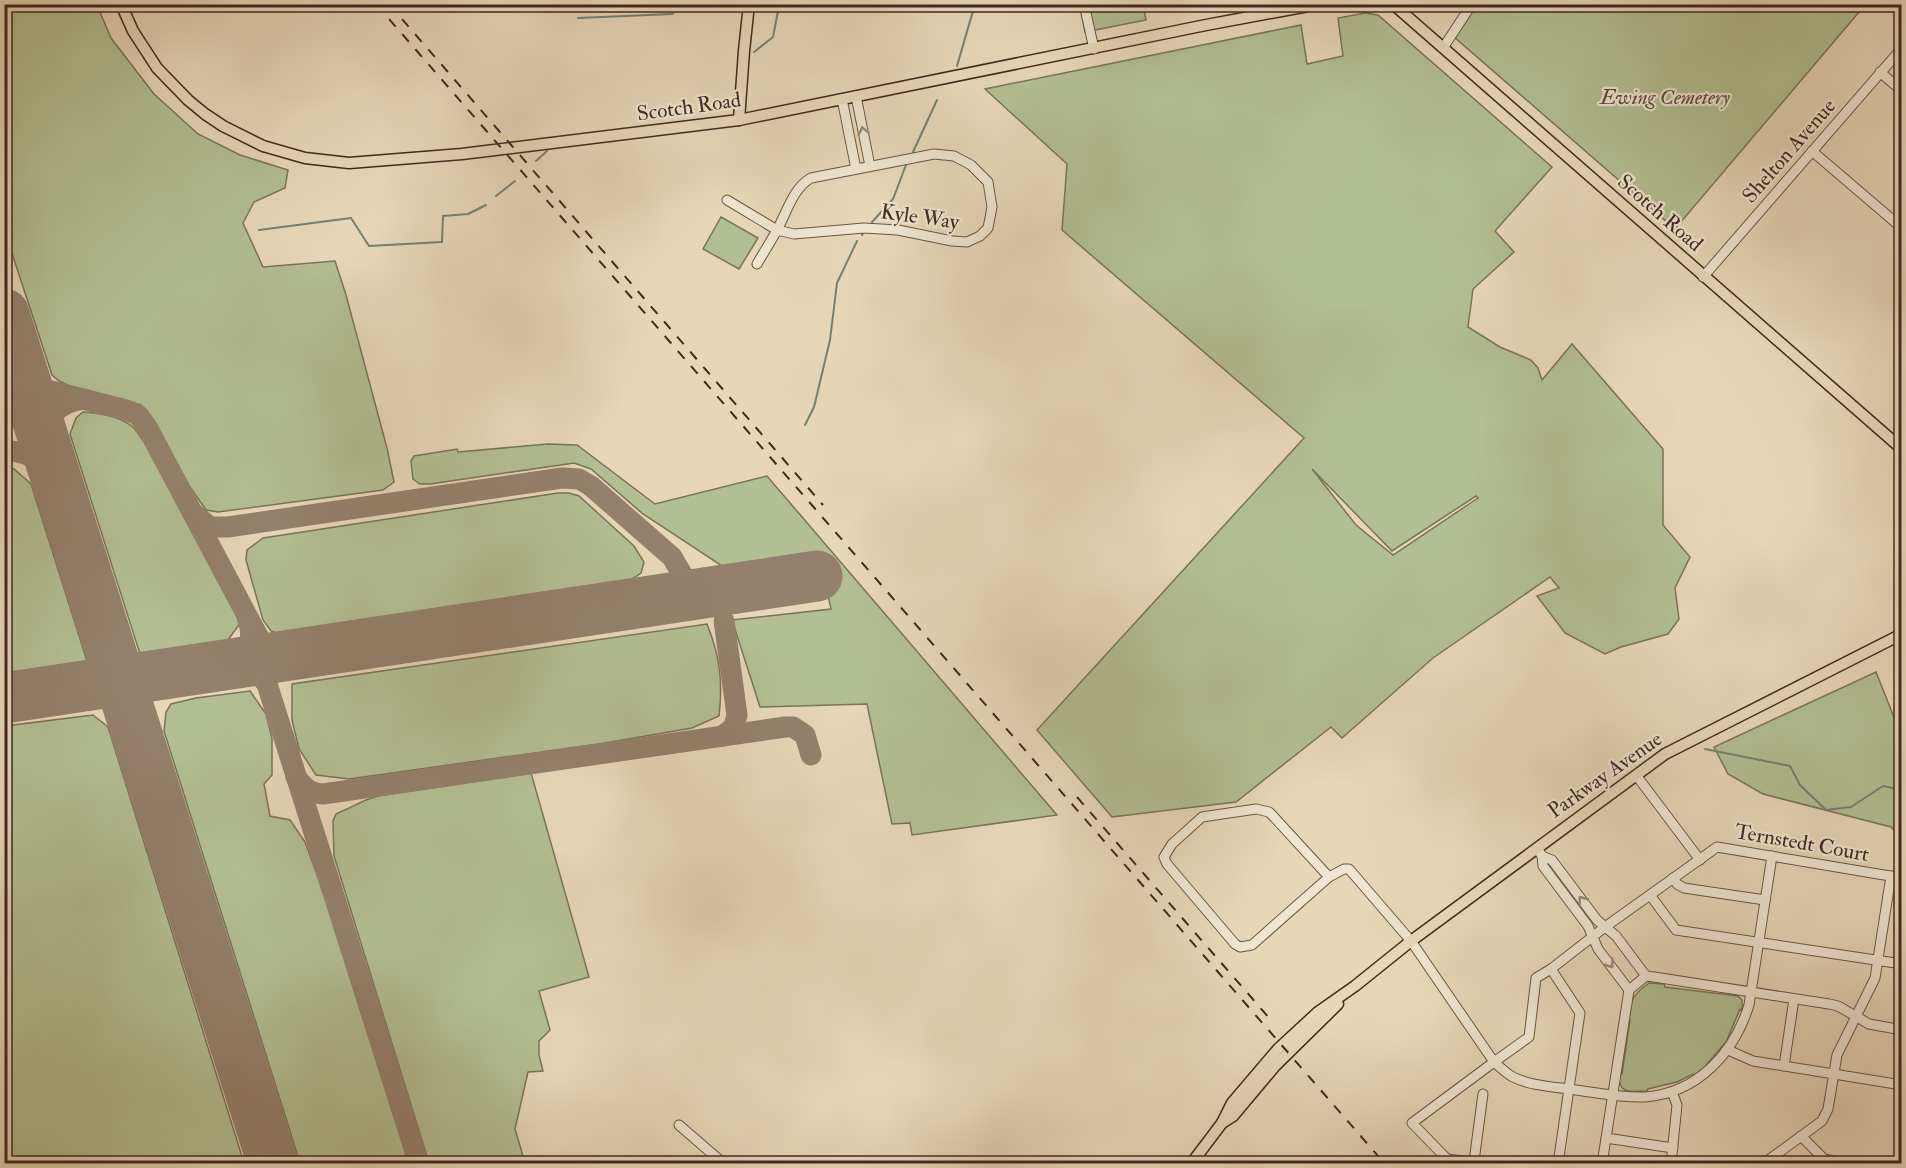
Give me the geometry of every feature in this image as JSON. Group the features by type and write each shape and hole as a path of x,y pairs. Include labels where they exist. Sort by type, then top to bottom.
{"main road":[{"name":"Scotch Road","path":"121,4 144,50 164,76 188,100 214,120 243,137 273,150 327,162 372,163 621,136 739,120 1319,4"},
{"path":"739,120 749,4"},
{"name":"Scotch Road","path":"1393,4 1902,449"},
{"name":"Parkway Avenue","path":"1191,1164 1222,1123 1232,1103 1278,1049 1313,1016 1411,941 1540,852 1665,754 1902,634"}],"street":[{"path":"1084,4 1094,49"},
{"path":"1443,48 1472,4"},
{"name":"Shelton Avenue","path":"1703,277 1902,48"},
{"path":"1880,72 1902,91"},
{"path":"856,96 870,166"},
{"path":"842,99 856,169"},
{"path":"1812,151 1902,228"},
{"name":"Kyle Way","path":"727,200 777,230 794,234 864,228 898,230 967,242 980,236 988,228 992,207 988,182 971,165 954,156 934,154 812,178 803,182 797,190 777,230 757,264"},
{"path":"1636,775 1700,860"},
{"path":"1329,877 1273,816 1262,809 1202,818 1172,844 1164,857 1167,864 1240,947 1252,945 1329,877 1344,869 1349,870 1411,941 1494,1062 1514,1077 1570,1089 1644,1097 1672,1092 1709,1071 1728,1050 1743,1024 1751,992 1772,856"},
{"name":"Ternstedt Court","path":"1494,1062 1529,1037 1536,978 1717,847 1902,878"},
{"path":"1540,852 1551,860 1597,920 1616,936 1646,976 1829,1004 1869,1024 1902,1030"},
{"path":"1540,852 1543,866 1588,926 1598,949 1629,990"},
{"path":"1763,1164 1822,1121 1828,1109 1837,1055 1875,978 1891,876"},
{"path":"1673,878 1684,888 1764,900"},
{"path":"1650,895 1676,930 1902,964"},
{"path":"1551,969 1580,1013 1558,1164"},
{"path":"1602,1164 1629,990 1646,976"},
{"path":"1784,1066 1794,999"},
{"path":"1728,1050 1753,1061 1902,1085"},
{"path":"1487,1164 1447,1159 1412,1123 1494,1062"},
{"path":"1671,1164 1677,1105 1672,1092"},
{"path":"1474,1161 1483,1094"},
{"path":"680,1125 724,1164"},
{"path":"1801,1136 1824,1159 1848,1164"},
{"path":"1606,1138 1673,1148"}],"green space":[{"path":"4,5 97,5 111,38 154,94 198,134 240,155 288,170 285,188 254,202 243,223 263,267 335,261 387,448 394,482 383,490 218,512 206,510 141,405 67,385 52,375 5,232"},
{"path":"1080,5 1143,5 1146,20 1085,32"},
{"name":"Ewing Cemetery","path":"1474,5 1865,5 1675,229 1453,36"},
{"path":"1365,13 1378,15 1552,167 1495,231 1514,252 1473,289 1468,327 1500,347 1531,360 1538,368 1542,380 1572,344 1663,449 1663,525 1690,557 1675,588 1679,619 1668,634 1621,647 1605,654 1565,633 1537,596 1559,588 1550,577 1433,658 1342,738 1331,727 1236,802 1112,817 1037,730 1304,438 1062,230 1067,164 985,89 1301,25 1307,64 1343,56 1338,18","holes":["1312,469 1392,551 1476,496 1478,498 1393,555 1356,525"]},
{"path":"721,217 758,238 739,269 703,249"},
{"path":"83,412 117,418 129,424 146,444 237,616 239,625 227,641 140,654 70,434 76,418"},
{"path":"548,444 577,445 655,504 767,476 1057,815 912,835 910,823 892,824 867,704 760,707 732,620 831,609 819,553 725,568 643,514 591,469 574,463 430,484 420,484 413,479 411,461 414,456 457,449 458,452"},
{"path":"5,467 14,469 31,484 87,661 5,674"},
{"path":"558,493 579,496 634,546 644,562 641,573 628,582 279,634 271,631 263,620 246,560 247,550 263,538"},
{"path":"707,624 715,647 719,669 721,692 719,716 692,728 605,743 349,779 316,775 299,749 292,720 292,684"},
{"path":"1876,672 1901,735 1901,838 1891,827 1763,794 1728,774 1714,747"},
{"path":"250,691 266,714 272,738 272,775 264,784 270,816 290,820 305,842 329,907 409,1163 300,1163 164,731 166,712 171,704 196,698"},
{"path":"93,715 108,727 244,1163 5,1163 5,726"},
{"path":"531,773 589,977 539,991 550,1030 539,1041 539,1055 543,1071 528,1072 515,1129 525,1163 429,1163 334,856 333,821 336,814 378,796"},
{"path":"1649,983 1738,996 1742,1000 1742,1010 1740,1009 1726,1042 1707,1064 1708,1066 1696,1076 1693,1074 1677,1082 1647,1091 1627,1091 1621,1086 1619,1074 1622,1074 1630,1020 1629,1011 1634,997"}],"waterway":[{"path":"578,18 672,14 685,4"},
{"path":"957,66 975,4"},
{"path":"754,52 773,37 778,11"},
{"path":"913,152 937,100"},
{"path":"536,161 547,151"},
{"path":"872,222 893,199 906,165"},
{"path":"496,196 515,181"},
{"path":"259,230 351,218 369,246 442,242 443,216 468,214 486,205"},
{"path":"805,425 814,407 830,340 837,283 857,241"},
{"path":"1705,749 1790,766 1800,785 1826,810 1851,807 1883,786 1902,790"}],"taxiway":[{"path":"4,379 138,415 147,427 259,638 272,652 277,654 301,653"},
{"path":"4,417 27,385"},
{"path":"46,443 48,426 54,413 66,404 84,399"},
{"path":"4,450 24,453 38,461 60,489"},
{"path":"192,512 210,527 228,527 562,478 579,479 591,486 672,557 682,574"},
{"path":"220,666 236,660 246,650 251,637 248,620"},
{"path":"723,736 734,727 737,715 724,621"},
{"path":"238,663 257,672 267,684 419,1164"},
{"path":"296,777 308,789 323,794 785,727 793,727 805,735 811,755"}],"runway":[{"path":"4,314 273,1164"},
{"path":"4,698 817,576"}],"railway":[{"path":"376,4 1385,1164"},
{"path":"389,4 823,505"},
{"path":"1077,797 1270,1019"}]}
